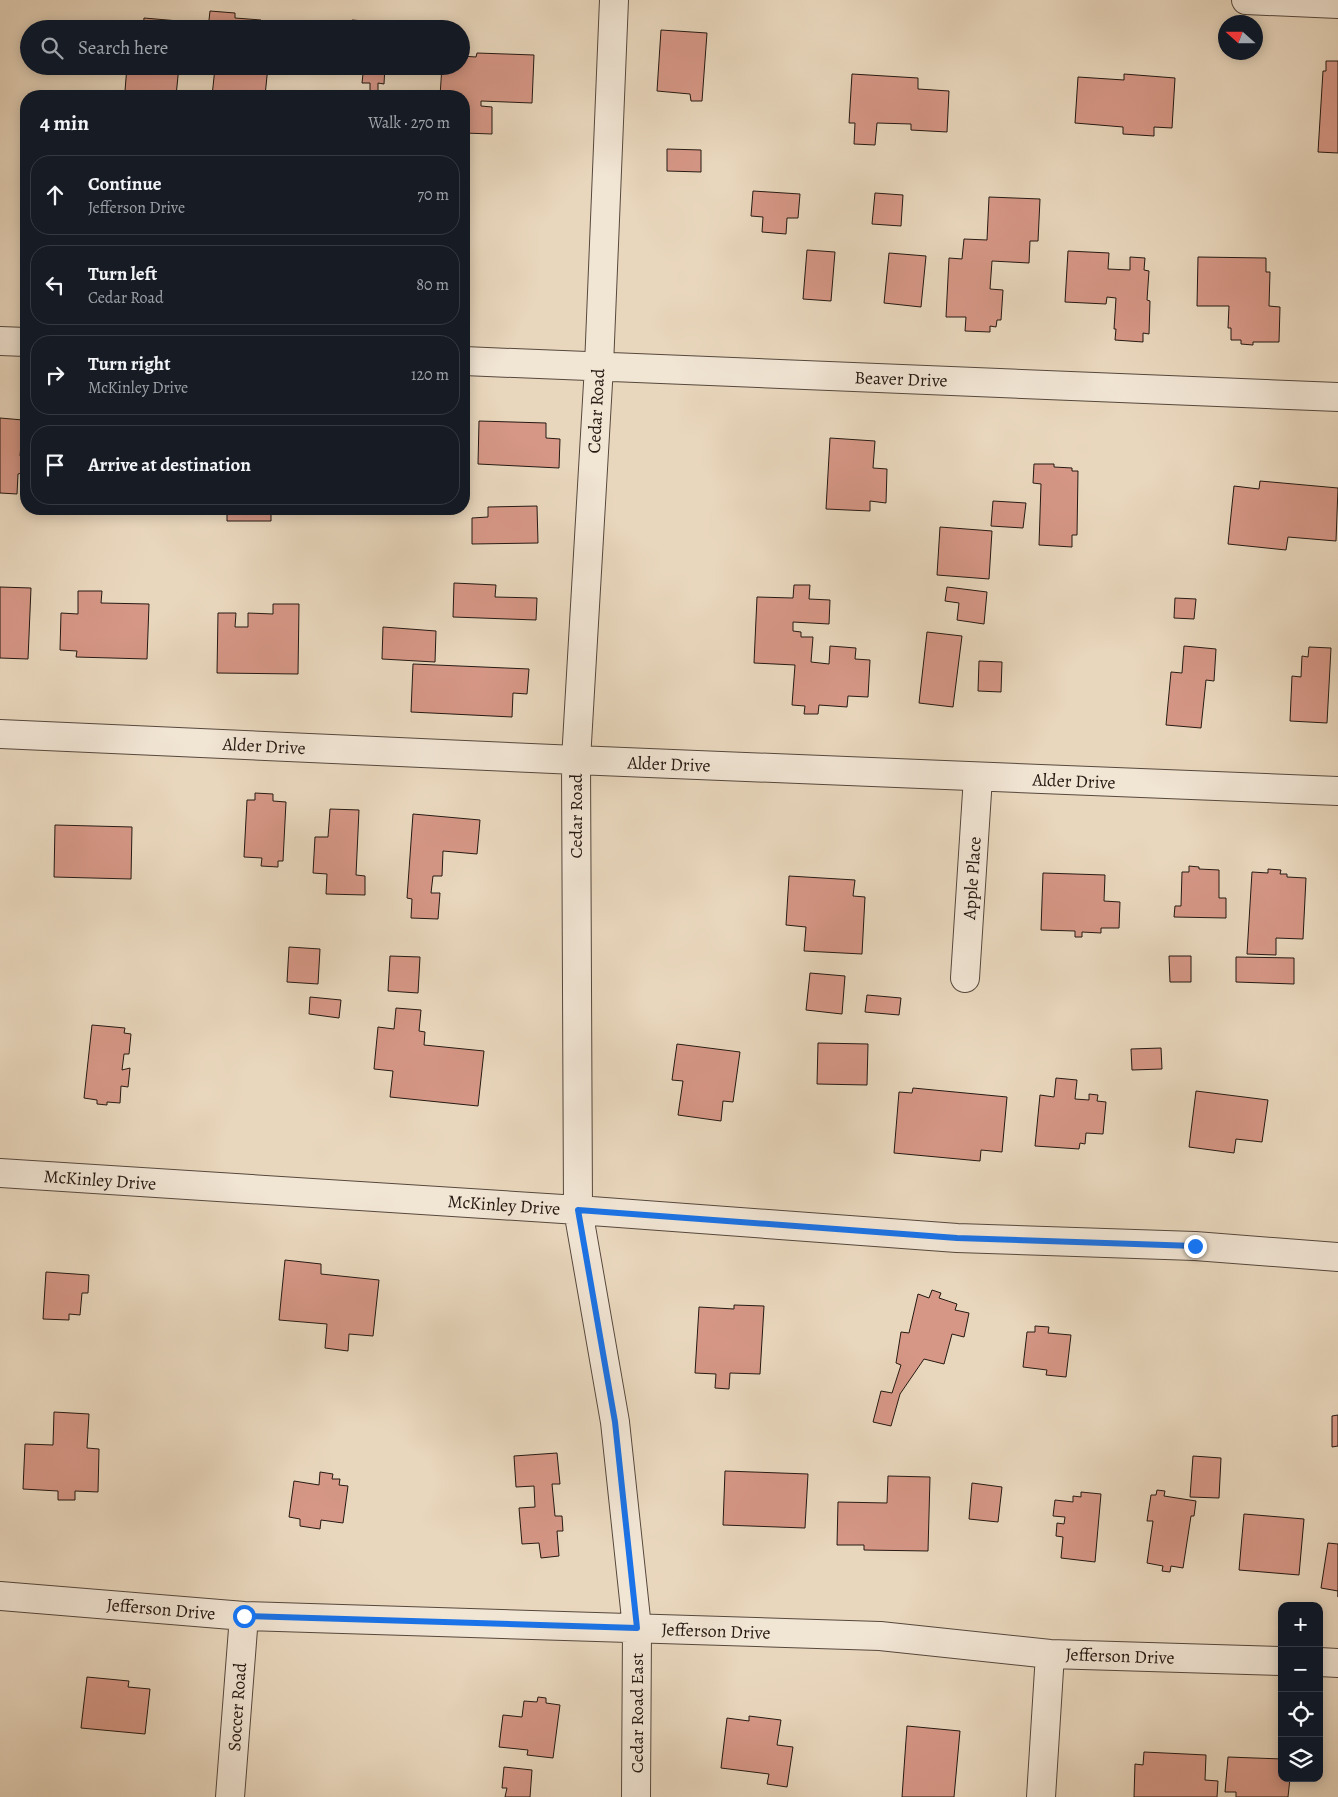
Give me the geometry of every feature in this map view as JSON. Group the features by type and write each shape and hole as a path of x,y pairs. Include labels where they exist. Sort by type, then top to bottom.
{"street":[{"name":"Cedar Road","path":"614,0 599,366 576,760 578,1210 615,1422 637,1628"},
{"path":"1246,0 1338,4"},
{"path":"0,341 20,342"},
{"name":"Beaver Drive","path":"470,360 1338,397"},
{"name":"Alder Drive","path":"0,734 1338,791"},
{"name":"Apple Place","path":"965,978 978,777"},
{"name":"McKinley Drive","path":"0,1173 578,1210 957,1238 1195,1246 1338,1257"},
{"name":"Jefferson Drive","path":"0,1596 244,1616 880,1636 1050,1654 1278,1661"},
{"name":"Soccer Road","path":"230,1797 244,1616"},
{"name":"Cedar Road East","path":"636,1797 637,1628"},
{"path":"1041,1797 1050,1654"},
{"path":"1323,1662 1338,1663"}],"building":[{"path":"210,11 235,13 235,18 261,20 209,20"},
{"path":"144,18 167,20 144,20"},
{"path":"661,30 707,33 702,101 691,101 690,94 657,91"},
{"path":"477,53 534,55 532,103 481,101 481,106 492,107 492,134 470,133 470,90 440,90 441,75 470,75 470,57 476,57"},
{"path":"1326,61 1338,61 1338,153 1318,152 1323,71 1326,71"},
{"path":"852,74 918,78 918,89 949,91 947,132 911,130 911,124 877,123 875,145 854,144 855,123 849,123"},
{"path":"1124,74 1175,78 1172,128 1154,127 1154,136 1123,134 1123,127 1075,123 1078,77 1124,80"},
{"path":"126,75 178,75 177,90 125,90"},
{"path":"214,75 267,75 266,90 213,90"},
{"path":"363,75 384,75 384,84 378,83 378,90 370,90 370,83 362,83"},
{"path":"667,149 701,150 701,172 667,171"},
{"path":"753,191 800,194 798,218 787,218 786,234 762,232 763,217 751,216"},
{"path":"875,193 903,195 901,226 872,224"},
{"path":"989,197 1040,199 1038,241 1030,241 1029,263 992,261 990,289 1003,290 1001,320 997,320 996,327 990,326 990,332 965,331 966,317 946,317 949,258 962,259 964,239 987,240"},
{"path":"807,250 835,252 831,301 803,299"},
{"path":"1068,251 1109,253 1108,269 1130,270 1130,257 1145,258 1144,270 1149,271 1147,300 1150,301 1149,334 1143,333 1143,342 1115,340 1116,298 1107,297 1106,304 1065,302"},
{"path":"889,253 926,256 921,307 884,303"},
{"path":"1198,257 1266,258 1266,272 1270,272 1269,306 1280,307 1279,342 1253,342 1253,345 1241,344 1241,340 1231,340 1231,328 1228,328 1229,306 1197,306"},
{"path":"0,418 20,420 20,474 18,474 17,494 0,493"},
{"path":"479,421 546,423 546,438 560,439 559,468 478,464"},
{"path":"830,438 875,441 873,468 887,469 886,503 870,501 870,511 826,509"},
{"path":"1034,464 1054,464 1054,467 1072,468 1072,471 1078,471 1077,535 1072,535 1072,547 1039,545 1041,484 1033,483"},
{"path":"1260,481 1338,488 1336,541 1288,537 1286,550 1228,544 1234,486 1259,489"},
{"path":"993,501 1026,503 1023,528 991,526"},
{"path":"537,506 538,543 472,544 472,518 488,517 488,507"},
{"path":"227,515 271,515 271,521 227,521"},
{"path":"940,527 992,531 989,579 937,575"},
{"path":"454,583 496,585 495,597 537,598 536,620 453,617"},
{"path":"794,585 810,585 809,599 830,600 829,624 793,622 793,631 801,632 801,637 813,637 811,662 829,664 830,646 856,648 855,659 870,660 868,697 848,696 847,707 819,705 818,714 804,714 805,706 792,705 795,665 754,663 757,597 793,598"},
{"path":"0,587 31,588 28,659 0,658"},
{"path":"947,587 987,592 984,624 957,620 959,603 945,601"},
{"path":"78,591 102,591 101,603 149,604 147,659 76,657 77,651 60,650 61,613 78,614"},
{"path":"1175,598 1196,599 1194,619 1174,618"},
{"path":"273,604 299,604 298,674 217,673 218,613 236,613 235,627 248,627 248,613 273,614"},
{"path":"383,627 436,631 435,662 382,659"},
{"path":"927,632 962,636 953,707 919,703"},
{"path":"1184,646 1216,649 1214,681 1206,680 1201,728 1166,725 1171,672 1182,673"},
{"path":"1309,647 1331,648 1327,723 1290,721 1292,676 1301,677 1302,656 1308,657"},
{"path":"979,661 1002,662 1001,692 978,691"},
{"path":"413,664 529,669 527,694 513,693 512,717 411,712"},
{"path":"255,793 273,794 273,801 286,802 283,861 278,861 278,867 261,866 262,858 244,857 247,800 255,800"},
{"path":"330,809 359,810 356,875 365,876 365,895 326,894 327,874 313,873 315,837 328,837"},
{"path":"413,814 480,820 477,854 443,851 442,876 433,876 431,893 440,893 438,919 411,918 412,899 407,898"},
{"path":"55,825 132,827 131,879 54,877"},
{"path":"1189,866 1199,867 1199,869 1219,870 1219,898 1226,898 1226,918 1174,917 1175,906 1181,906 1182,872 1189,872"},
{"path":"1268,869 1281,870 1280,874 1287,874 1287,877 1306,878 1303,939 1276,938 1276,955 1247,954 1252,872 1268,873"},
{"path":"1043,873 1105,875 1104,901 1120,902 1119,928 1101,928 1101,933 1082,932 1082,937 1075,937 1075,931 1041,930"},
{"path":"789,876 855,880 853,896 865,897 862,954 804,951 806,927 786,925"},
{"path":"289,947 320,949 318,984 287,982"},
{"path":"390,956 420,957 418,993 388,991"},
{"path":"1169,956 1191,956 1191,982 1170,982"},
{"path":"1236,957 1294,958 1294,984 1236,982"},
{"path":"810,973 845,976 842,1014 806,1010"},
{"path":"867,995 901,998 899,1015 865,1012"},
{"path":"310,997 341,1000 339,1018 309,1014"},
{"path":"396,1008 421,1010 419,1031 425,1032 424,1045 484,1051 478,1106 390,1097 393,1071 374,1069 378,1027 394,1029"},
{"path":"92,1025 125,1028 124,1033 131,1034 129,1054 124,1054 122,1070 130,1068 128,1087 121,1086 120,1103 107,1102 107,1105 97,1104 97,1100 84,1098"},
{"path":"818,1043 868,1044 867,1085 817,1084"},
{"path":"677,1044 740,1052 733,1102 723,1101 721,1121 678,1115 683,1081 672,1080"},
{"path":"1161,1048 1162,1069 1132,1070 1131,1049"},
{"path":"1056,1078 1077,1080 1075,1099 1089,1100 1089,1094 1098,1095 1097,1101 1106,1102 1103,1134 1086,1133 1085,1144 1080,1143 1079,1149 1035,1146 1040,1095 1054,1097"},
{"path":"913,1088 1007,1097 1002,1152 981,1150 980,1161 894,1153 899,1092 912,1093"},
{"path":"1196,1091 1268,1100 1262,1142 1236,1139 1234,1153 1189,1147"},
{"path":"285,1260 321,1264 321,1274 379,1280 373,1336 349,1334 348,1351 325,1348 327,1324 279,1320"},
{"path":"46,1272 89,1275 88,1293 82,1293 80,1315 69,1314 69,1320 43,1319"},
{"path":"932,1290 941,1293 939,1298 957,1304 955,1310 969,1313 964,1337 952,1334 944,1364 924,1359 900,1394 891,1426 873,1422 881,1391 892,1393 901,1365 896,1363 901,1332 909,1333 918,1294 929,1298"},
{"path":"734,1305 764,1306 760,1374 730,1373 729,1389 715,1388 716,1374 695,1373 699,1307 734,1309"},
{"path":"1035,1326 1049,1327 1048,1333 1071,1335 1066,1377 1046,1375 1047,1370 1023,1367 1027,1332 1035,1332"},
{"path":"54,1412 89,1414 87,1448 99,1449 98,1492 75,1491 75,1500 58,1500 58,1491 23,1489 25,1444 53,1445"},
{"path":"1338,1415 1338,1446 1332,1447 1332,1416"},
{"path":"557,1453 560,1484 552,1484 555,1516 562,1516 563,1531 557,1531 559,1556 541,1558 539,1543 522,1544 519,1508 535,1507 534,1486 516,1487 514,1456"},
{"path":"1193,1456 1221,1458 1219,1498 1190,1497"},
{"path":"725,1471 808,1474 805,1528 723,1525"},
{"path":"320,1472 333,1474 332,1479 340,1479 339,1485 348,1486 343,1523 321,1520 320,1529 300,1526 300,1519 289,1517 294,1481 319,1485"},
{"path":"888,1476 930,1477 928,1551 864,1550 864,1545 837,1545 838,1502 887,1503"},
{"path":"972,1483 1002,1487 998,1522 969,1519"},
{"path":"1157,1490 1165,1491 1164,1496 1196,1501 1194,1516 1191,1516 1183,1568 1171,1566 1170,1572 1162,1571 1163,1566 1147,1563 1153,1521 1147,1521 1151,1495 1156,1495"},
{"path":"1081,1492 1101,1494 1095,1562 1061,1558 1063,1537 1056,1536 1057,1523 1064,1524 1065,1517 1053,1516 1055,1500 1073,1502 1073,1496 1081,1497"},
{"path":"1244,1514 1304,1519 1299,1575 1239,1570"},
{"path":"1328,1543 1338,1544 1338,1591 1321,1588"},
{"path":"87,1677 129,1681 128,1687 150,1689 145,1734 81,1728"},
{"path":"538,1697 546,1698 546,1703 560,1705 553,1758 527,1755 528,1750 499,1747 503,1715 522,1717 524,1701 537,1702"},
{"path":"749,1716 781,1720 777,1745 793,1747 787,1787 767,1784 769,1774 721,1768 727,1718 749,1721"},
{"path":"907,1726 960,1731 954,1797 902,1797"},
{"path":"1144,1752 1206,1755 1205,1780 1218,1781 1217,1797 1134,1797 1135,1764 1143,1765"},
{"path":"1228,1757 1278,1759 1278,1782 1290,1782 1288,1797 1236,1797 1236,1792 1225,1792"},
{"path":"504,1767 532,1770 530,1797 505,1797 507,1788 502,1788"}],"route":[{"path":"244,1616 637,1628 615,1422 578,1210 957,1238 1195,1246"}]}
